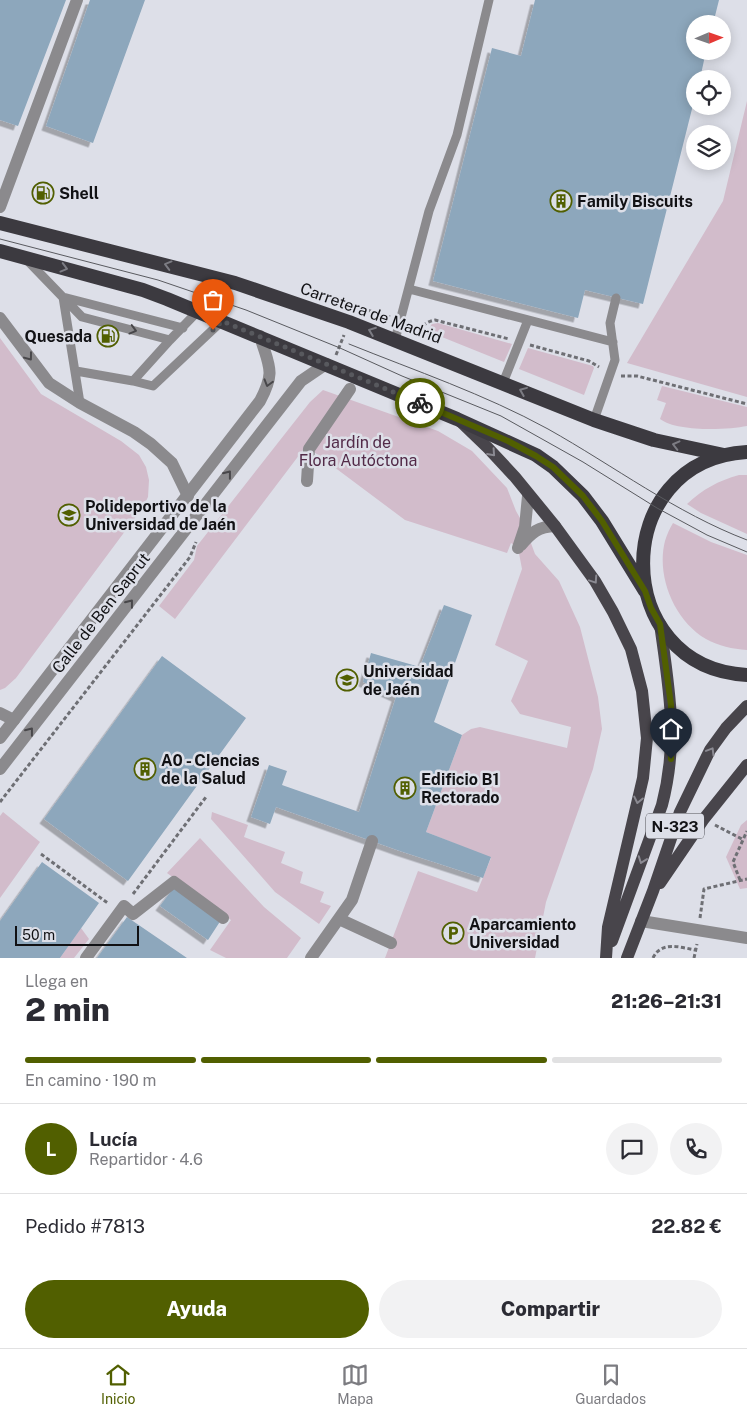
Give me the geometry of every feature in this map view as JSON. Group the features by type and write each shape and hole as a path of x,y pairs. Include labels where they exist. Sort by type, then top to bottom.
{"highway":[{"name":"Carretera de Madrid","path":"0,223 235,283 350,322 594,420 654,440 724,456"},
{"path":"0,251 143,290 260,336 508,441 553,467 583,496 602,521 645,591"},
{"path":"747,452 724,456 703,464 684,476 668,491 650,521 643,548 642,570 645,591 651,608 672,640 695,659 722,671 747,675"}],"main road":[{"path":"457,419 488,448 555,526 595,581 631,649 642,691 647,738 643,778 608,927 606,958"},
{"name":"N-323","path":"606,958 662,805 667,784 671,759 672,718 660,624"},
{"name":"N-323","path":"627,958 654,891 680,812 710,750 726,728 747,706"},
{"path":"654,891 703,820 747,765"}],"street":[{"path":"0,208 76,0"},
{"path":"0,318 49,383 134,432 151,444 172,463 188,496"},
{"name":"Calle de Ben Saprut","path":"0,738 260,401 268,386 270,368 260,336"},
{"name":"Calle de Ben Saprut","path":"0,769 301,381 329,365"},
{"path":"307,481 309,449 350,388"},
{"path":"528,496 525,527 518,548 529,535 542,527 555,526"},
{"path":"0,713 14,720"},
{"path":"311,958 352,900 372,841"},
{"path":"86,958 122,909 133,914 174,882 223,918"},
{"path":"339,919 391,943"},
{"path":"641,921 747,938"}],"lane":[{"path":"395,340 429,211 457,135 489,0"},
{"path":"24,257 82,317 170,340"},
{"path":"409,289 613,342"},
{"path":"62,297 183,328"},
{"path":"62,297 80,402"},
{"path":"594,420 615,360 610,323 616,298"},
{"path":"133,381 198,312"},
{"path":"503,383 528,320"},
{"path":"76,371 153,386 222,321"}],"path":[{"path":"329,365 356,308 389,317"},
{"path":"625,377 637,376 747,404"},
{"path":"0,802 190,557 196,541"},
{"path":"41,854 122,909 206,797"},
{"path":"712,823 742,839"},
{"path":"740,880 733,862 747,831"},
{"path":"702,903 704,889 747,879"},
{"path":"652,958 658,950 666,947 676,946 696,950"}],"green space":[{"path":"747,101 747,397 627,363 723,201"},
{"path":"438,323 512,344 504,362 427,331 432,324"},
{"name":"Polideportivo de la Universidad de Jaén","path":"0,338 41,394 121,441 139,455 146,467 149,480 148,497 143,507 16,678 0,690"},
{"path":"528,348 593,366 594,368 584,395 519,369"},
{"path":"662,386 747,407 747,426 702,429 668,423 660,419 666,403 657,400"},
{"name":"Jardín de Flora Autóctona","path":"323,390 438,431 472,451 507,488 535,554 559,581 580,627 598,697 602,729 593,769 546,902 535,958 385,958 418,871 477,892 491,858 426,832 462,735 471,729 480,727 567,748 571,727 520,714 511,701 528,661 495,645 522,569 518,548 511,543 507,553 405,520 306,446 175,619 159,606 194,560 197,546 310,402"},
{"path":"739,475 747,475 747,534 701,513 687,504 711,486"},
{"path":"673,523 711,542 747,555 747,650 726,647 706,639 685,621 677,609 670,596 663,568 665,541"},
{"path":"3,812 40,842 0,898 0,816"},
{"path":"212,812 248,825 244,837 285,852 281,863 303,872 300,883 324,892 320,902 331,906 319,924 275,892 211,819"},
{"path":"747,820 747,888 740,889 726,857 741,825"},
{"path":"200,838 264,907 301,938 287,958 226,958 210,950 231,920 167,873"},
{"path":"81,928 89,939 74,958 60,958"}],"building":[{"path":"0,0 66,0 18,126 0,120"},
{"path":"90,0 145,0 93,143 46,126"},
{"name":"Family Biscuits","path":"535,0 719,0 715,15 686,15 686,60 704,60 702,70 686,70 686,115 690,115 688,125 686,125 686,133 643,304 585,290 578,318 433,281 492,48 521,56"},
{"name":"Edificio B1 Rectorado","path":"444,605 472,615 434,722 462,735 426,832 491,857 483,878 276,807 270,824 251,817 269,765 287,771 282,785 359,812 396,697 363,682 371,653 420,667"},
{"name":"A0 - CIencias de la Salud","path":"162,656 246,718 128,881 44,819"},
{"path":"42,862 99,903 60,958 0,958 0,921"},
{"path":"175,886 221,920 208,940 160,906"},
{"path":"127,917 187,958 97,958"}],"tram line":[{"path":"0,239 158,280 246,310 340,348 402,376 501,416 583,462 657,508 707,535 747,552"},
{"path":"349,344 450,383 524,416 573,443 670,503 747,540"}],"way so far":[{"path":"213,330 222,321 420,403"}],"place":[{"name":"Shell","path":"43,193"},
{"name":"Family Biscuits","path":"561,201"},
{"name":"Quesada","path":"108,336"},
{"name":"Polideportivo de la Universidad de Jaén","path":"69,515"},
{"name":"Universidad de Jaén","path":"347,680"},
{"name":"A0 - CIencias de la Salud","path":"145,769"},
{"name":"Edificio B1 Rectorado","path":"405,788"},
{"name":"Aparcamiento Universidad","path":"453,933"}],"route":[{"path":"420,403 508,441 553,467 583,496 602,521 645,591 651,608 660,624 671,705 671,759"}]}
